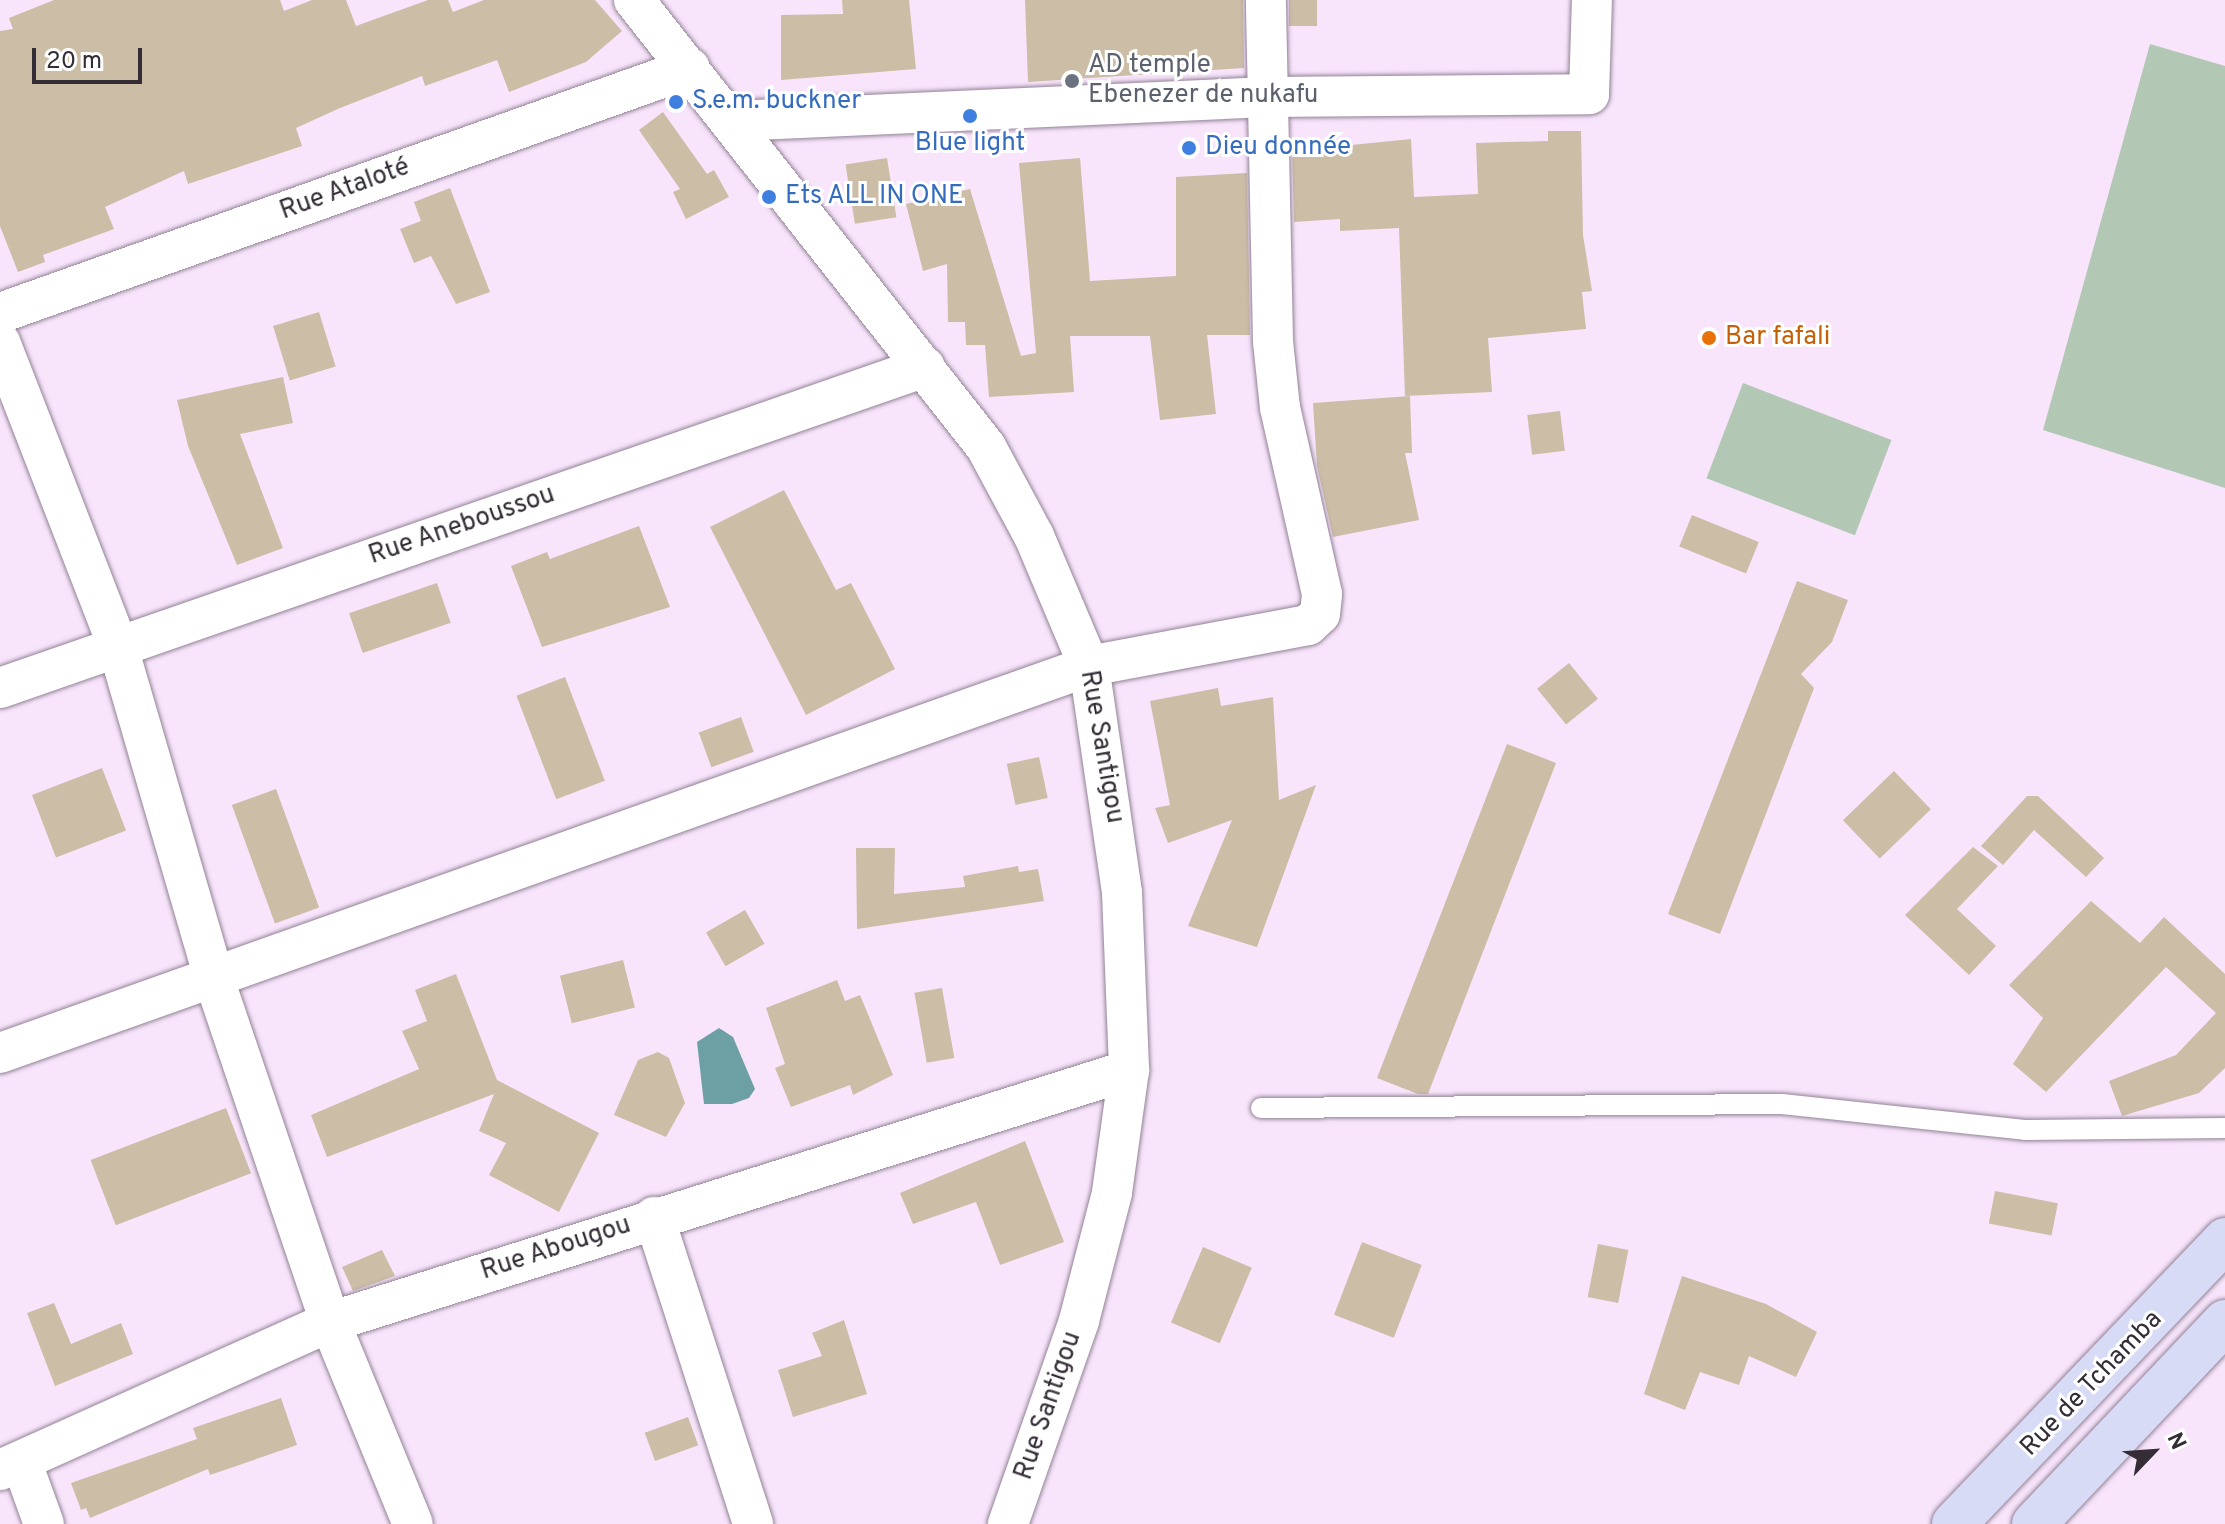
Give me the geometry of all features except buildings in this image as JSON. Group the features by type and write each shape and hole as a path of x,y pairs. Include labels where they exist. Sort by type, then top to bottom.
{"street":[{"name":"Rue Santigou","path":"634,0 734,121 925,367 993,460 1034,536 1089,666 1122,893 1129,1070 1112,1193 1079,1321 1008,1524"},
{"path":"0,1053 215,982 1089,666 1308,625 1320,614 1322,594 1280,408 1273,341 1266,0"},
{"path":"734,121 1268,97 1589,94 1592,0"},
{"name":"Rue Ataloté","path":"0,313 690,68"},
{"path":"0,342 117,644 215,982 330,1322 413,1524"},
{"name":"Rue Aneboussou","path":"0,688 117,644 925,367"},
{"name":"Rue Abougou","path":"11,1467 330,1322 654,1217 1129,1070"},
{"path":"654,1217 753,1524"},
{"name":"Rue de Tchamba","path":"1954,1524 2225,1240"},
{"name":"Rue de Tchamba","path":"2034,1524 2225,1322"},
{"path":"11,1467 44,1524"}],"lane":[{"path":"1261,1108 1782,1104 2025,1130 2225,1128"}],"shaded area":[{"path":"2150,44 2225,66 2225,488 2043,430"},
{"path":"1743,383 1891,440 1855,535 1706,478"},
{"path":"719,1028 733,1037 755,1089 749,1098 732,1104 704,1104 697,1042"}],"place":[{"name":"AD temple Ebenezer de nukafu","path":"1072,81"},
{"name":"S.e.m. buckner","path":"676,102"},
{"name":"Blue light","path":"970,116"},
{"name":"Dieu donnée","path":"1189,148"},
{"name":"Ets ALL IN ONE","path":"769,197"},
{"name":"Bar fafali","path":"1709,338"}]}
